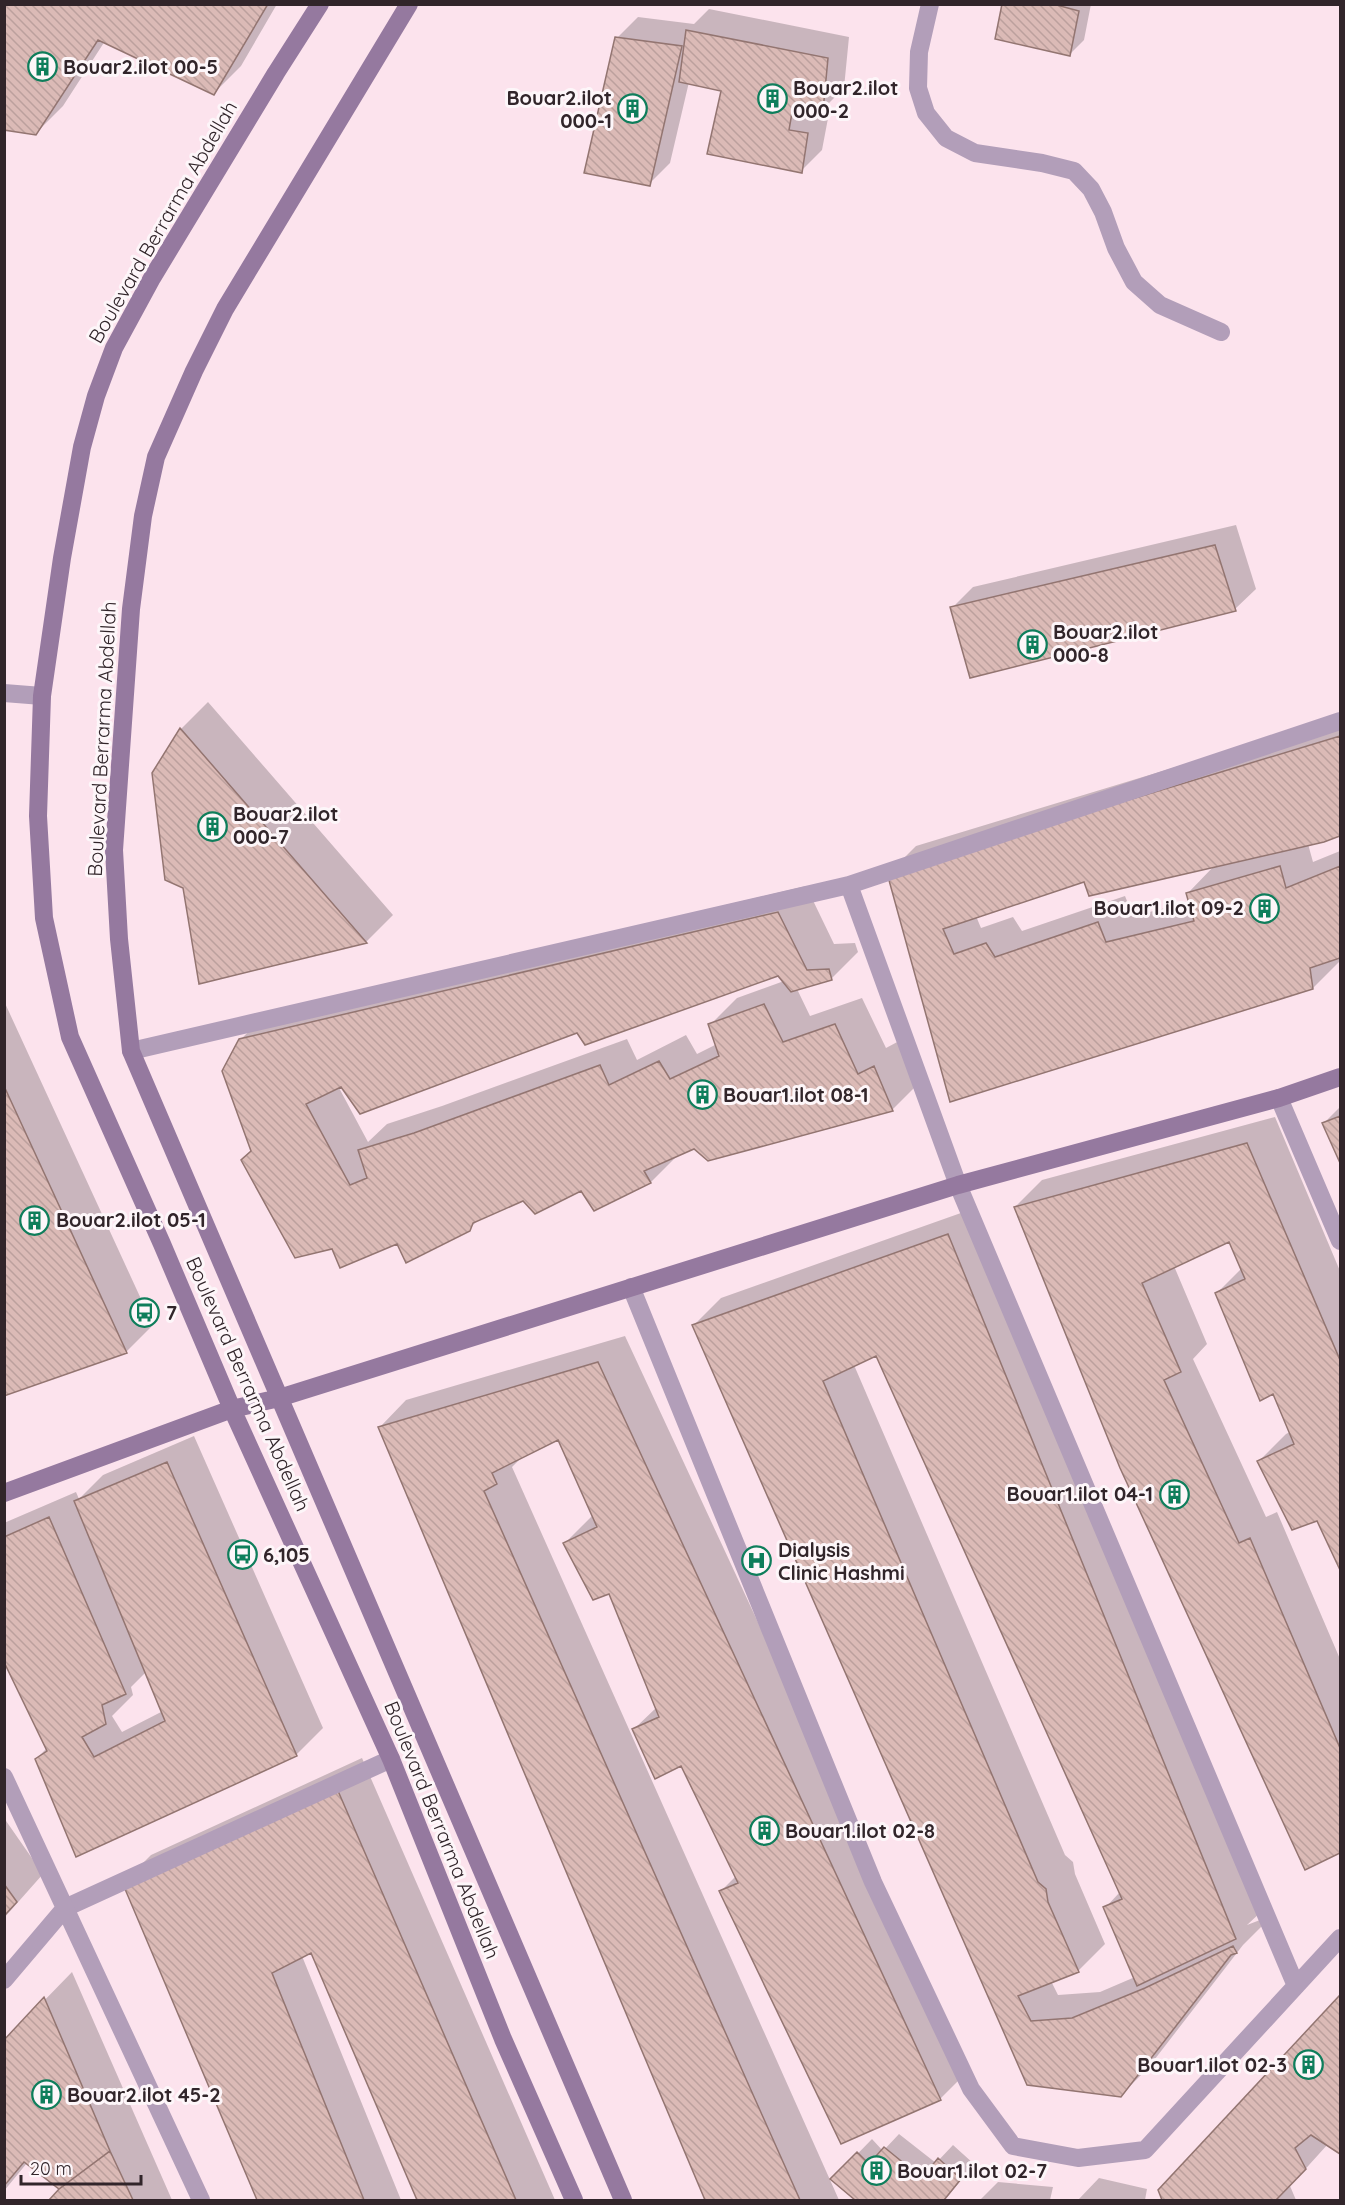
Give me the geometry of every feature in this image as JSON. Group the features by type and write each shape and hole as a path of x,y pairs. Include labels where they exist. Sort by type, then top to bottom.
{"main road":[{"name":"Boulevard Berrarma Abdellah","path":"320,4 158,268 114,348 96,396 82,447 62,558 42,696 38,816 44,918 70,1037 232,1409 391,1759 503,2038 574,2200"},
{"name":"Boulevard Berrarma Abdellah","path":"409,4 225,309 194,371 156,457 143,516 131,609 114,850 119,939 131,1051 623,2200"},
{"path":"4,1493 232,1409 279,1398 958,1185 1279,1098 1341,1077"}],"street":[{"path":"930,4 919,52 918,88 926,113 946,138 975,153 1042,163 1074,171 1091,189 1103,212 1116,248 1134,282 1160,305 1221,332"},
{"path":"4,693 42,696"},
{"path":"131,1051 849,885 1341,721"},
{"path":"849,885 958,1185 1296,1986"},
{"path":"1279,1098 1341,1241"},
{"path":"631,1287 873,1882 970,2089 1013,2146 1078,2158 1145,2150 1341,1938"},
{"path":"4,1980 65,1908 391,1759"},
{"path":"4,1777 201,2200"}],"building":[{"name":"Bouar2.ilot 00-5","path":"4,4 268,4 214,95 98,40 36,135 4,130"},
{"path":"1002,4 1053,4 1079,11 1070,56 995,39"},
{"name":"Bouar2.ilot 000-2","path":"686,30 828,58 823,111 793,107 789,130 808,133 802,173 707,154 721,91 679,82"},
{"name":"Bouar2.ilot 000-1","path":"615,37 682,46 650,186 584,173"},
{"name":"Bouar2.ilot 000-8","path":"1215,545 1236,611 970,678 950,607"},
{"name":"Bouar2.ilot 000-7","path":"180,728 367,943 199,984 183,888 165,880 152,773"},
{"name":"Bouar1.ilot 09-2","path":"1340,736 1340,836 1324,842 1089,896 1084,882 943,929 954,954 986,943 995,957 1098,922 1106,942 1194,921 1186,893 1280,866 1286,888 1340,866 1340,958 1310,968 1313,989 950,1102 887,873"},
{"name":"Bouar1.ilot 08-1","path":"778,912 807,970 829,969 832,980 791,992 778,976 585,1045 577,1033 360,1114 341,1087 306,1104 350,1185 367,1178 358,1150 414,1133 600,1065 609,1085 659,1061 670,1079 719,1056 708,1024 764,1004 783,1042 835,1024 858,1074 874,1066 893,1111 708,1161 694,1149 644,1171 651,1183 594,1211 581,1191 535,1214 523,1201 473,1223 470,1231 406,1263 397,1244 340,1268 332,1249 295,1258 241,1160 251,1151 222,1071 239,1039"},
{"name":"Bouar2.ilot 05-1","path":"4,1086 127,1353 4,1396"},
{"path":"1340,1116 1340,1163 1322,1123"},
{"name":"Bouar1.ilot 04-1","path":"1247,1143 1340,1360 1340,1570 1317,1521 1292,1530 1257,1461 1294,1444 1273,1394 1260,1401 1215,1293 1245,1279 1229,1242 1142,1283 1181,1372 1164,1380 1239,1543 1250,1538 1340,1748 1340,1853 1305,1870 1120,1468 1014,1207"},
{"path":"948,1234 1236,1939 1137,1986 1103,1907 1122,1899 876,1356 823,1381 1038,1882 1046,1889 1048,1902 1079,1972 1018,1996 1031,2021 1072,2018 1145,1988 1233,1946 1237,1953 1231,1955 1121,2097 1027,2085 692,1325"},
{"name":"Bouar1.ilot 02-8","path":"598,1362 941,2100 841,2144 719,1891 738,1883 681,1766 655,1779 632,1729 659,1717 609,1594 593,1600 563,1543 597,1527 558,1440 492,1473 497,1484 484,1491 800,2200 705,2200 378,1427"},
{"path":"167,1462 297,1756 76,1857 35,1759 47,1751 4,1662 4,1537 49,1517 126,1694 102,1705 106,1724 82,1737 94,1757 165,1721 74,1501"},
{"path":"335,1784 516,2200 417,2200 311,1953 272,1973 364,2200 257,2200 122,1882"},
{"path":"4,1884 17,1902 4,1916"},
{"name":"Bouar1.ilot 02-3","path":"1340,1995 1340,2154 1311,2135 1295,2148 1306,2169 1276,2200 1162,2200 1158,2190"},
{"name":"Bouar2.ilot 45-2","path":"44,1997 110,2151 59,2189 24,2162 4,2186 4,2040"},
{"name":"Bouar1.ilot 02-7","path":"884,2147 922,2178 938,2158 961,2179 944,2200 855,2200 830,2179 857,2152 869,2164"},
{"path":"110,2151 133,2200 49,2200 59,2189"}],"place":[{"name":"Bouar2.ilot 00-5","path":"42,67"},
{"name":"Bouar2.ilot 000-2","path":"772,99"},
{"name":"Bouar2.ilot 000-1","path":"633,109"},
{"name":"Bouar2.ilot 000-8","path":"1032,644"},
{"name":"Bouar2.ilot 000-7","path":"212,826"},
{"name":"Bouar1.ilot 09-2","path":"1265,908"},
{"name":"Bouar1.ilot 08-1","path":"702,1095"},
{"name":"Bouar2.ilot 05-1","path":"35,1220"},
{"name":"7","path":"145,1313"},
{"name":"Bouar1.ilot 04-1","path":"1174,1494"},
{"name":"6,105","path":"242,1555"},
{"name":"Dialysis Clinic Hashmi","path":"757,1561"},
{"name":"Bouar1.ilot 02-8","path":"764,1831"},
{"name":"Bouar1.ilot 02-3","path":"1308,2065"},
{"name":"Bouar2.ilot 45-2","path":"46,2095"},
{"name":"Bouar1.ilot 02-7","path":"876,2171"}]}
